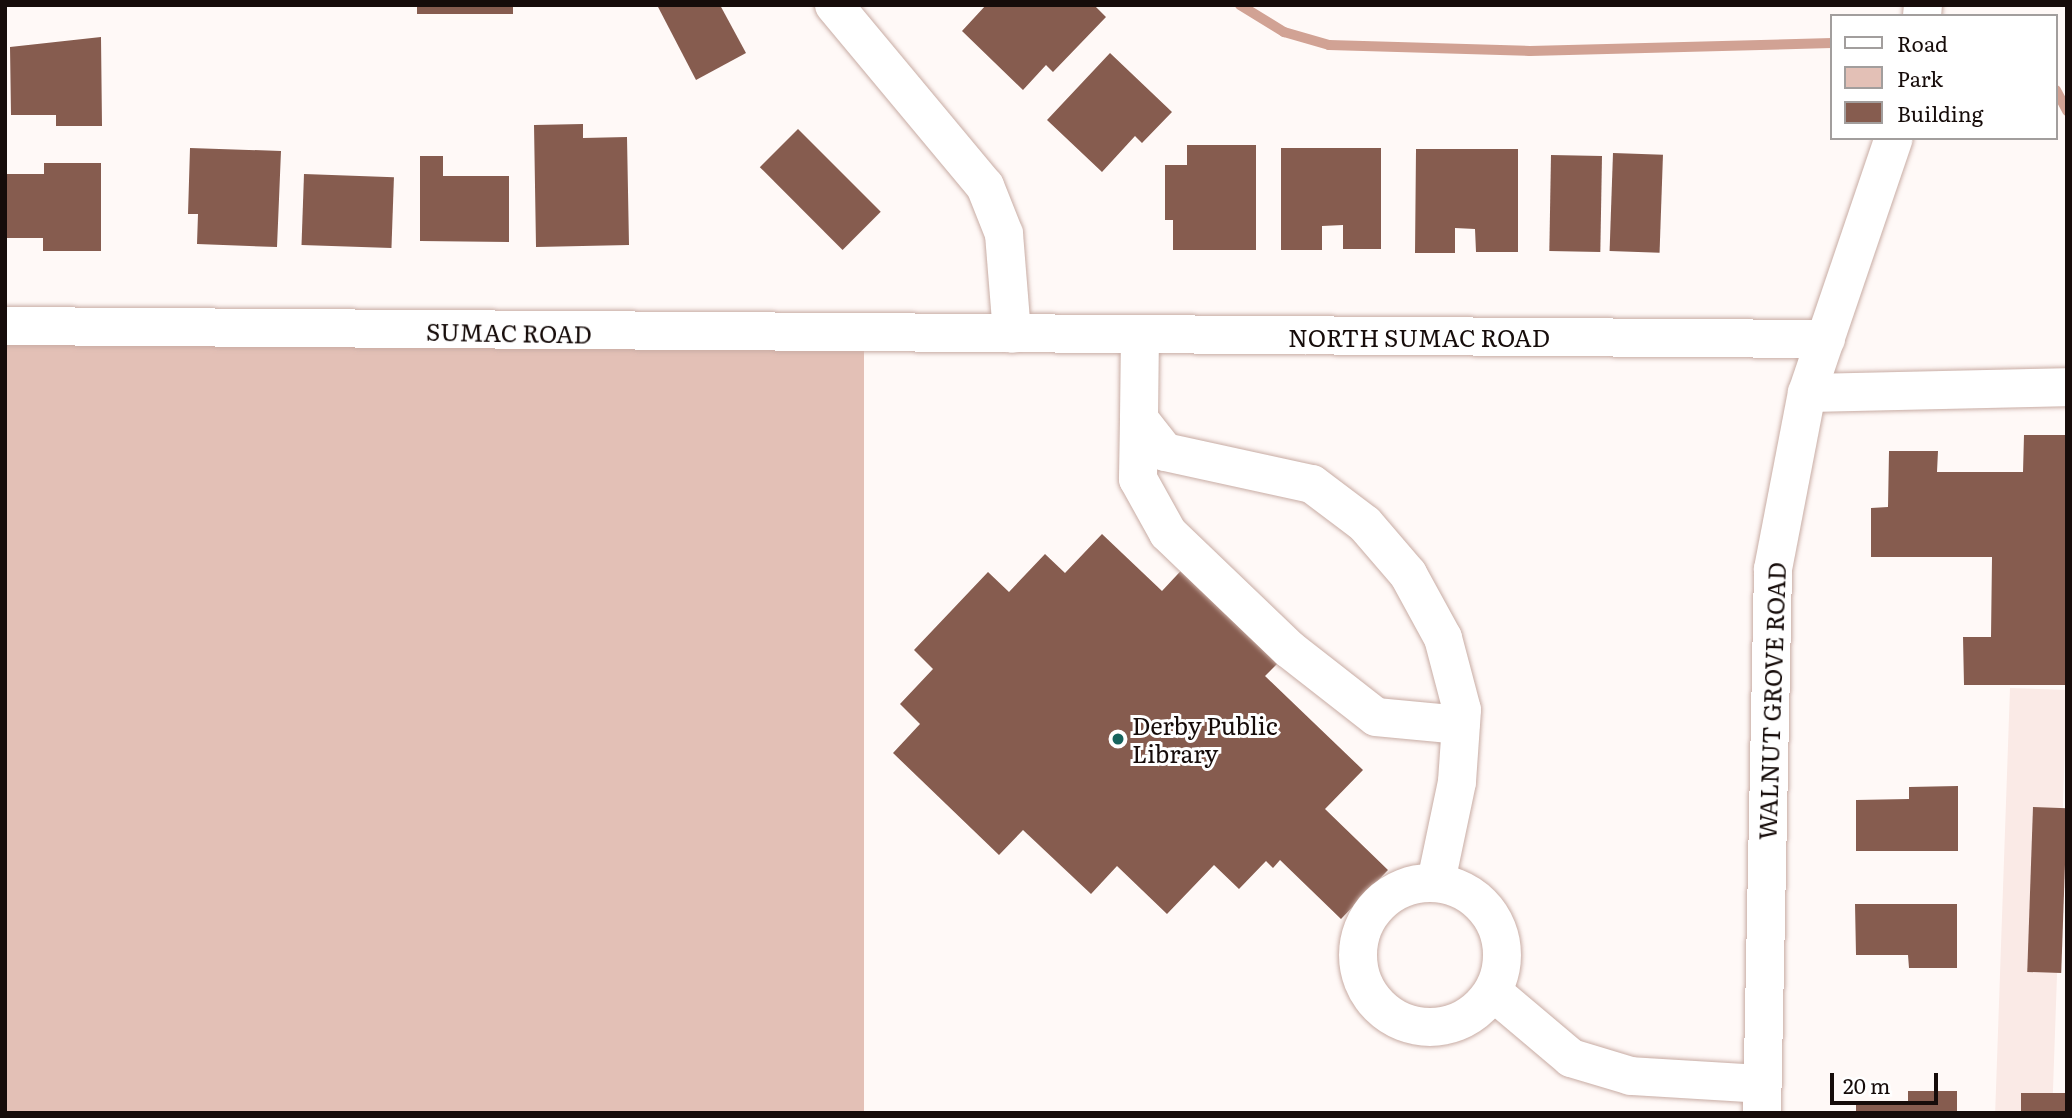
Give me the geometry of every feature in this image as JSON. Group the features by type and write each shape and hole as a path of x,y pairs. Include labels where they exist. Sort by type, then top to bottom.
{"street":[{"path":"834,5 985,186 1004,234 1012,334"},
{"name":"WALNUT GROVE ROAD","path":"1762,1098 1769,634 1783,497 1807,393 1893,140"},
{"name":"SUMAC ROAD","path":"5,326 1012,334"},
{"name":"NORTH SUMAC ROAD","path":"1012,334 1826,339"},
{"path":"1140,335 1138,480 1168,533 1279,639 1376,717 1461,725"},
{"path":"1807,393 2067,387"},
{"path":"1139,419 1165,452 1312,484 1365,524 1408,573 1443,638 1461,725 1457,782 1436,882"},
{"path":"1436,882 1466,891 1488,911 1500,937 1502,965 1493,992 1474,1013 1449,1026 1422,1028 1396,1020 1374,1003 1361,980 1357,953 1362,926 1380,901 1406,885 1436,882"},
{"path":"1493,992 1571,1058 1631,1076 1762,1098"}],"shaded area":[{"path":"2010,688 2067,690 2052,1113 1995,1113"}],"green space":[{"path":"5,326 864,326 864,1113 5,1113"}],"building":[{"path":"417,5 513,5 513,14 417,14"},
{"path":"657,5 720,5 746,53 696,80"},
{"path":"986,5 1094,5 1106,17 1053,72 1046,65 1023,90 962,31"},
{"path":"101,37 102,126 56,126 56,115 11,115 10,47"},
{"path":"1110,53 1172,112 1142,143 1135,136 1102,172 1047,120"},
{"path":"583,124 583,138 627,137 629,245 536,247 534,125"},
{"path":"798,129 881,212 843,250 760,167"},
{"path":"1187,145 1256,145 1256,250 1173,250 1173,220 1165,220 1165,165 1187,165"},
{"path":"190,148 281,151 277,247 197,244 198,214 188,214"},
{"path":"1281,148 1381,148 1381,249 1343,249 1343,225 1322,226 1322,250 1281,250"},
{"path":"1416,149 1518,149 1518,252 1476,252 1475,229 1455,228 1455,253 1415,253"},
{"path":"1613,153 1663,155 1660,253 1610,251"},
{"path":"1551,155 1602,156 1600,252 1549,251"},
{"path":"420,156 443,156 443,176 509,176 509,242 420,241"},
{"path":"44,163 101,163 101,251 43,251 43,238 6,238 6,174 44,174"},
{"path":"304,174 394,177 391,248 302,245"},
{"path":"2024,435 2067,435 2067,685 1964,685 1963,637 1991,637 1992,557 1871,557 1871,508 1888,507 1889,451 1938,451 1937,472 2023,472"},
{"name":"Derby Public Library","path":"1102,534 1162,591 1204,546 1278,663 1265,676 1363,770 1325,809 1388,870 1341,919 1280,860 1273,868 1266,861 1239,889 1214,865 1167,914 1117,866 1091,894 1023,830 999,855 893,753 920,724 900,704 933,669 914,650 988,572 1009,592 1045,554 1065,573"},
{"path":"1958,786 1958,851 1856,851 1856,800 1909,799 1909,787"},
{"path":"2033,807 2067,808 2061,973 2027,972"},
{"path":"1855,904 1957,904 1957,968 1909,968 1908,955 1856,955"},
{"path":"1908,1091 1957,1091 1957,1113 1856,1113 1856,1104 1908,1104"},
{"path":"2021,1093 2067,1093 2067,1113 2021,1113"}],"waterway":[{"path":"1240,5 1284,32 1329,45 1530,51 1830,43"},
{"path":"2058,94 2067,111"}],"place":[{"name":"Derby Public Library","path":"1118,739"}]}
